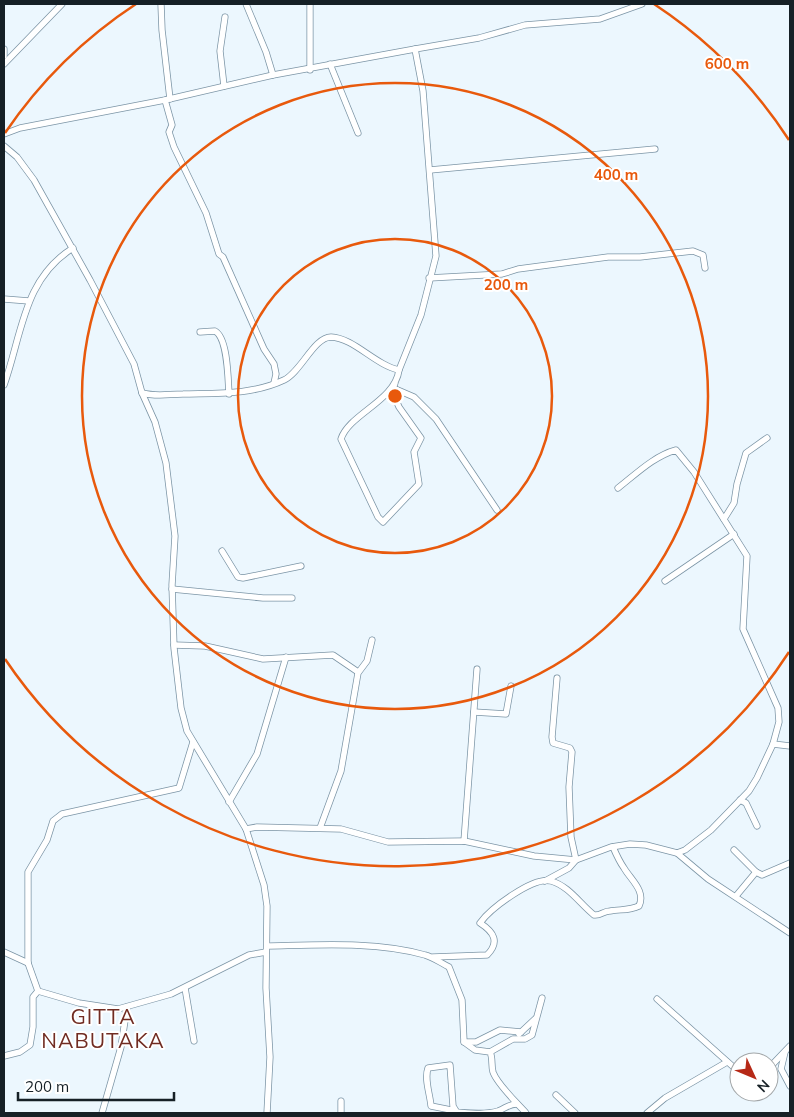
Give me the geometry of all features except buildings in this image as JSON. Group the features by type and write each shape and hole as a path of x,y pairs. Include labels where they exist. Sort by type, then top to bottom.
{"street":[{"path":"4,64 62,4"},
{"path":"161,4 168,100 172,125 169,132 174,147 206,213 219,254 223,257 264,350 274,364 276,374 274,383"},
{"path":"246,4 273,75"},
{"path":"310,4 310,70"},
{"path":"4,134 20,128 168,100 273,75 310,70 330,64 479,38 525,26 600,19 642,4"},
{"path":"224,86 220,52 225,17"},
{"path":"4,49 4,56"},
{"path":"394,386 348,428 341,439 378,517 383,522 419,484 414,452 421,438 399,407 392,391 394,386 399,370 422,315 436,246 423,91 415,49"},
{"path":"330,64 358,133"},
{"path":"4,146 27,168 73,248 134,364 142,392 155,422 166,464 175,536 172,589 174,645 181,708 187,732 246,829 264,885 267,906 266,949 270,1057 267,1113"},
{"path":"430,170 655,149"},
{"path":"4,385 29,301 38,282 52,263 73,248"},
{"path":"429,278 502,274 518,269 608,257 640,257 693,251 703,255 705,268"},
{"path":"4,299 29,301"},
{"path":"200,332 216,331 220,335 228,366 228,394"},
{"path":"142,392 157,397 181,394 228,394 256,390 295,373 320,342 331,337 350,343 387,368 399,370"},
{"path":"394,386 414,396 436,419 497,510"},
{"path":"724,518 734,503 737,484 746,453 767,438"},
{"path":"618,488 652,462 666,453 676,450 694,472 749,561 743,603 743,629 778,708 780,722 773,744 757,778 740,800 711,830 686,850 677,853"},
{"path":"665,581 734,534"},
{"path":"222,551 238,577 243,578 301,566"},
{"path":"172,589 263,598 292,598"},
{"path":"320,828 341,771 358,672 367,660 372,640"},
{"path":"174,645 205,646 252,658 333,655 358,672"},
{"path":"229,802 257,754 286,657"},
{"path":"464,841 477,668"},
{"path":"557,678 552,737 553,743 570,748 572,752 569,787 571,837 576,860"},
{"path":"474,712 506,714 511,686"},
{"path":"38,991 28,963 28,872 47,840 54,819 58,815 74,811 179,788 193,742"},
{"path":"773,744 790,746"},
{"path":"740,800 746,803 757,826"},
{"path":"246,829 257,827 349,830 388,842 464,841 534,856 576,860 612,847 630,844 646,845 677,853 708,879 790,933"},
{"path":"545,881 558,884 594,915 600,915 608,910 628,910 639,906 641,895 612,847"},
{"path":"685,859 686,850"},
{"path":"734,850 756,872 762,874 790,863"},
{"path":"38,991 62,999 110,1009 127,1007 185,988 249,955 266,949 351,946 398,950 430,957 487,954 495,944 495,939 489,929 480,923 485,916 513,895 569,868 576,860"},
{"path":"736,896 756,872"},
{"path":"4,952 28,963"},
{"path":"449,956 449,967 462,1000 464,1042"},
{"path":"430,957 449,967"},
{"path":"185,988 194,1042"},
{"path":"4,1056 20,1052 30,1045 34,1027 32,997 38,991"},
{"path":"513,1039 525,1039 532,1035 535,1028 535,1018 542,998"},
{"path":"647,1113 665,1098 727,1062 657,999"},
{"path":"102,1113 124,1033 127,1007"},
{"path":"464,1042 475,1050 490,1052 513,1039 535,1018"},
{"path":"464,1042 476,1042 500,1030 521,1032"},
{"path":"779,1059 790,1046"},
{"path":"490,1052 493,1073 500,1085 508,1091 526,1113"},
{"path":"786,1052 781,1069 790,1086"},
{"path":"456,1111 453,1106 450,1064 428,1068 426,1073 430,1090 430,1106 456,1111 489,1113 500,1110 510,1104 518,1104"},
{"path":"556,1095 575,1113"},
{"path":"341,1101 341,1113"}],"district":[{"name":"GITTA NABUTAKA","path":"103,1028"}]}
